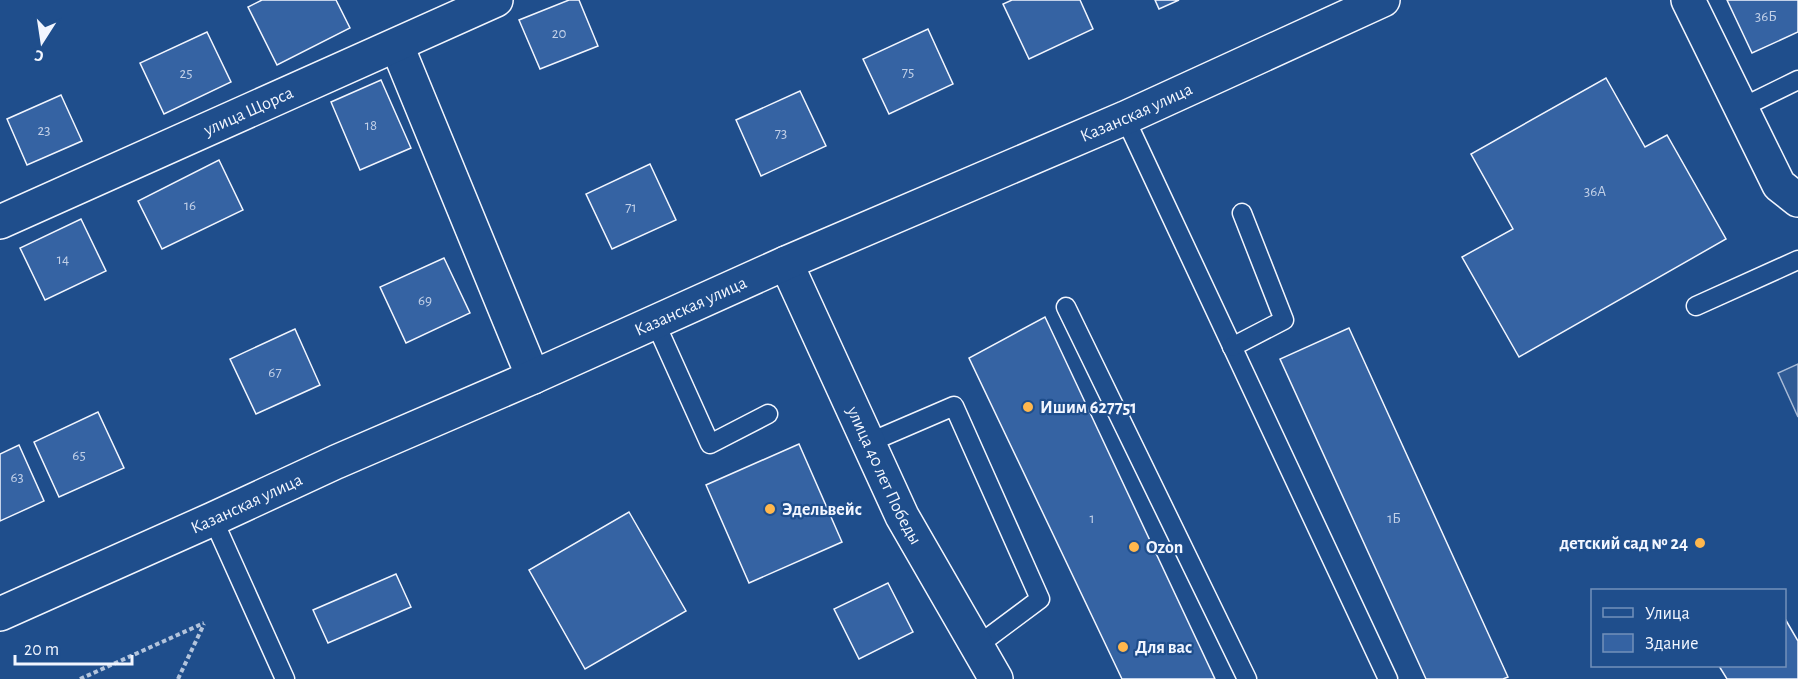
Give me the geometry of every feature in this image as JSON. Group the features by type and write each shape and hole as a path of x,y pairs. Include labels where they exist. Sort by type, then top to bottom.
{"street":[{"name":"улица Щорса","path":"0,222 496,0"},
{"name":"Казанская улица","path":"0,614 786,263 1125,118 1383,0"},
{"path":"1688,0 1779,185 1798,200"},
{"path":"397,45 533,377"},
{"name":"улица 40 лет Победы","path":"786,263 902,516 996,679"}],"lane":[{"path":"1742,108 1798,80"},
{"path":"1125,118 1388,679"},
{"path":"1232,347 1284,320 1242,213"},
{"path":"1696,306 1798,260"},
{"path":"1066,307 1247,679"},
{"path":"655,322 710,444 768,414"},
{"path":"868,443 954,406 1040,599 977,646"},
{"path":"213,519 285,679"}],"path":[{"path":"80,679 204,623 178,679"}],"shaded area":[{"path":"1798,364 1798,417 1778,373"}],"building":[{"path":"262,0 336,0 350,28 277,65 248,7"},
{"path":"569,0 579,0 598,46 540,69 519,20"},
{"path":"1012,0 1080,0 1093,29 1029,59 1003,4"},
{"path":"1155,0 1179,0 1159,9"},
{"path":"1727,0 1798,0 1798,32 1752,53"},
{"path":"928,29 953,84 889,114 863,59"},
{"path":"207,32 231,82 164,114 140,63"},
{"path":"1606,78 1645,147 1667,135 1726,239 1519,357 1462,257 1513,229 1471,154"},
{"path":"381,80 411,148 360,170 331,102"},
{"path":"800,91 826,146 761,176 736,120"},
{"path":"61,95 82,141 27,165 7,119"},
{"path":"219,160 243,210 162,249 138,201"},
{"path":"650,164 676,220 612,249 586,194"},
{"path":"81,219 106,271 45,300 20,248"},
{"path":"444,258 470,313 406,343 380,287"},
{"path":"1045,317 1215,679 1122,679 969,358"},
{"path":"1349,328 1508,677 1503,679 1426,679 1280,359"},
{"path":"295,329 320,385 256,414 230,359"},
{"path":"98,412 124,468 59,497 34,442"},
{"path":"799,444 842,542 749,583 706,485"},
{"path":"19,445 44,501 0,521 0,454"},
{"path":"629,512 686,611 585,669 529,570"},
{"path":"396,574 411,607 328,643 313,610"},
{"path":"888,583 913,632 859,659 834,609"},
{"path":"1786,620 1798,641 1798,679 1727,679 1720,667 1786,667"}],"place":[{"name":"Ишим 627751","path":"1028,407"},
{"name":"Эдельвейс","path":"770,509"},
{"name":"детский сад № 24","path":"1700,543"},
{"name":"Ozon","path":"1134,547"},
{"name":"Для вас","path":"1123,647"}]}
